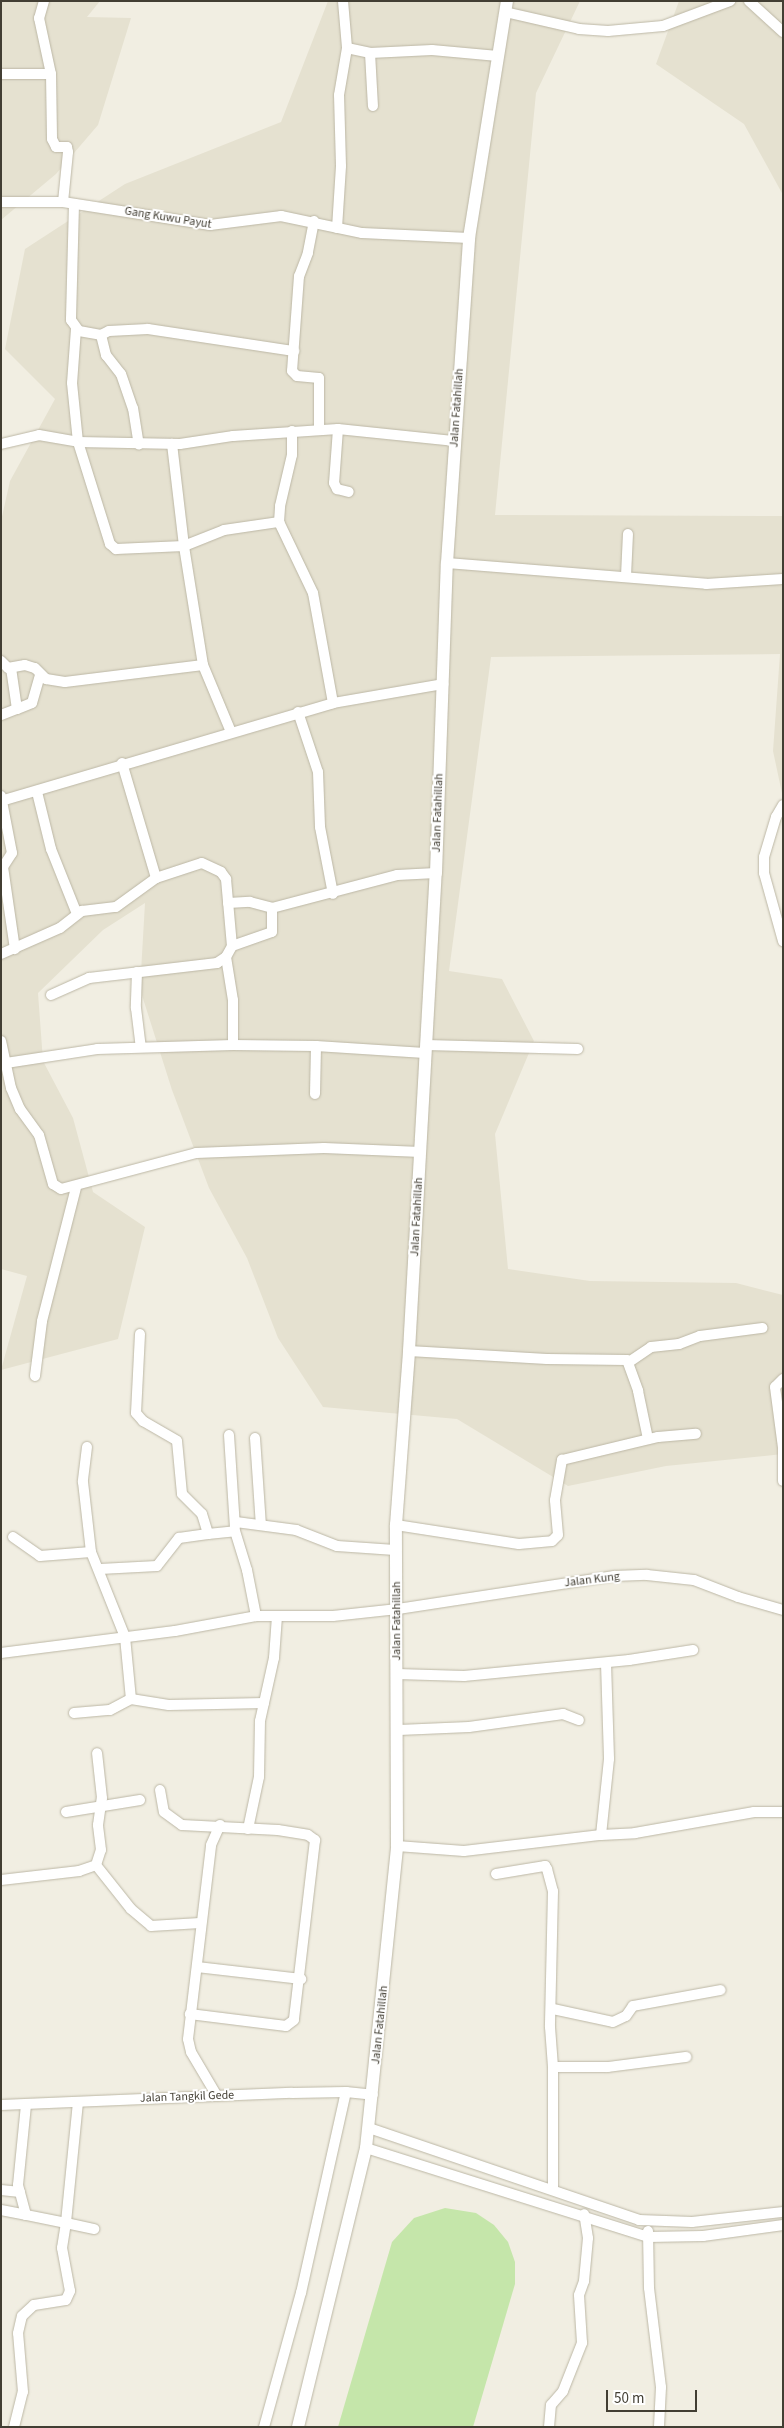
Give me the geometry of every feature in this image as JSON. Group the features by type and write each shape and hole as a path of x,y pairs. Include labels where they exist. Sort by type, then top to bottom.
{"street":[{"path":"337,228 342,166 339,95 347,48 343,1"},
{"path":"749,1 783,32"},
{"path":"506,7 579,29 608,31 663,26 727,2"},
{"path":"41,4 51,74 53,144 67,147 68,152 70,316 76,329 72,382 78,442 110,544 116,549 184,546 224,530 280,522"},
{"name":"Jalan Fatahillah","path":"298,2427 366,2148 373,2096 397,1846 399,1730 396,1524 409,1351 436,872 447,563 469,238 506,7"},
{"path":"347,48 370,53 432,50 498,56"},
{"path":"370,53 373,106"},
{"path":"1,74 51,74"},
{"name":"Gang Kuwu Payut","path":"1,202 68,203 210,225 274,216 314,222 362,233 469,238"},
{"path":"314,222 308,253 299,276 294,374 320,378 319,430"},
{"path":"76,329 101,335 109,331 148,330 294,351"},
{"path":"101,335 106,355 121,374 133,408 139,445"},
{"path":"1,444 39,435 78,442 139,445 172,444 292,431 338,429 455,441"},
{"path":"338,429 334,483 337,488 349,492"},
{"path":"292,431 292,456 280,506 280,522 313,593 333,703"},
{"path":"172,444 184,546 203,665 231,732"},
{"path":"626,576 628,534"},
{"path":"447,563 626,576 706,584 783,579"},
{"path":"1,661 10,668 18,709"},
{"path":"10,668 26,665 35,668 40,675 65,682 203,665"},
{"path":"1,715 32,703 40,675"},
{"path":"15,949 3,867 12,853 2,799 37,792 122,763 298,712 333,703 443,684"},
{"path":"298,712 318,772 320,827 333,894"},
{"path":"122,763 156,878"},
{"path":"37,792 48,841 76,914"},
{"path":"783,805 776,817 764,857 764,873 783,941"},
{"path":"1,954 60,928 76,914 116,907 156,878 202,863 221,872 226,879 232,946 226,957 217,963 89,978 51,995"},
{"path":"228,902 250,902 272,908 333,894 397,875 436,872"},
{"path":"232,946 272,932 272,908"},
{"path":"226,957 232,1000 233,1045"},
{"path":"137,972 136,1008 141,1047"},
{"path":"1,1041 20,1109 39,1135 53,1184 61,1189 76,1188 166,1159 196,1153 324,1148 421,1152"},
{"path":"6,1063 97,1050 141,1047 233,1045 426,1049 578,1049"},
{"path":"315,1094 316,1046"},
{"path":"35,1376 42,1321 76,1188"},
{"path":"629,1362 651,1347 679,1344 700,1336 762,1328"},
{"path":"140,1334 136,1412 143,1421 177,1441 182,1494 202,1514 208,1534"},
{"path":"409,1351 547,1359 623,1359 629,1362 648,1439"},
{"path":"783,1379 775,1386 782,1438 783,1481"},
{"path":"396,1524 520,1544 552,1541 558,1535 555,1500 561,1462 648,1439 696,1434"},
{"path":"230,1435 235,1526 247,1570 256,1616"},
{"path":"255,1438 261,1525"},
{"path":"87,1447 83,1482 91,1552 100,1569 125,1637 131,1699"},
{"path":"100,1569 157,1566 179,1538 208,1534 235,1526 261,1525 296,1530 337,1546 395,1550"},
{"path":"13,1537 40,1556 91,1552"},
{"name":"Jalan Kung","path":"1,1653 125,1637 256,1616 333,1616 398,1609 614,1576 646,1575 694,1580 738,1597 783,1610"},
{"path":"248,1829 259,1777 260,1721 278,1616"},
{"path":"397,1674 464,1676 606,1662 693,1650"},
{"path":"601,1835 609,1759 606,1662"},
{"path":"74,1713 110,1710 131,1699 169,1705 264,1703"},
{"path":"399,1730 469,1727 563,1714 579,1720"},
{"path":"96,1753 102,1808 98,1825 100,1850 96,1865"},
{"path":"160,1790 164,1812 176,1822 308,1835 314,1840 294,2020 286,2026 190,2014"},
{"path":"66,1812 102,1808 140,1800"},
{"path":"397,1846 464,1851 634,1833 754,1812 783,1812"},
{"path":"217,2096 190,2052 188,2039 210,1845 220,1825"},
{"path":"1,1880 79,1871 96,1865"},
{"path":"96,1865 131,1908 151,1926 200,1923"},
{"path":"496,1874 545,1866 553,1891 553,2009 550,2027 553,2067 553,2190"},
{"path":"197,1967 300,1979"},
{"path":"553,2009 613,2022 626,2016 634,2006 721,1990"},
{"path":"553,2067 608,2067 686,2057"},
{"path":"264,2427 301,2293 346,2092"},
{"name":"Jalan Tangkil Gede","path":"1,2105 346,2092 373,2096"},
{"path":"14,2427 23,2392 18,2333 22,2316 34,2305 63,2301 69,2296 62,2248 78,2102"},
{"path":"26,2105 17,2178 26,2215"},
{"path":"369,2128 649,2221 692,2222 783,2212"},
{"path":"366,2148 584,2214 604,2225 648,2237 703,2236 783,2226"},
{"path":"1,2190 20,2192"},
{"path":"1,2210 94,2229"},
{"path":"549,2427 551,2405 563,2391 582,2342 579,2295 584,2281 588,2238 584,2214"},
{"path":"649,2221 649,2288 661,2387 659,2427"}],"shaded area":[{"path":"1,1 100,1 87,17 131,18 98,125 56,174 1,220"},
{"path":"328,1 580,1 536,93 495,515 783,516 783,798 773,751 780,654 491,657 449,971 502,979 534,1041 495,1134 508,1269 590,1281 736,1283 783,1295 783,1454 666,1466 568,1486 457,1419 323,1407 278,1338 247,1258 209,1188 172,1090 140,989 145,903 103,930 38,993 43,1061 73,1118 93,1192 145,1227 118,1339 1,1370 27,1276 1,1269 1,521 10,481 55,399 5,349 25,249 125,184 281,122"},
{"path":"679,1 783,1 783,195 744,124 656,64"}],"green space":[{"path":"445,2208 476,2213 494,2225 508,2242 515,2262 515,2284 473,2427 338,2427 392,2242 414,2218"}]}
